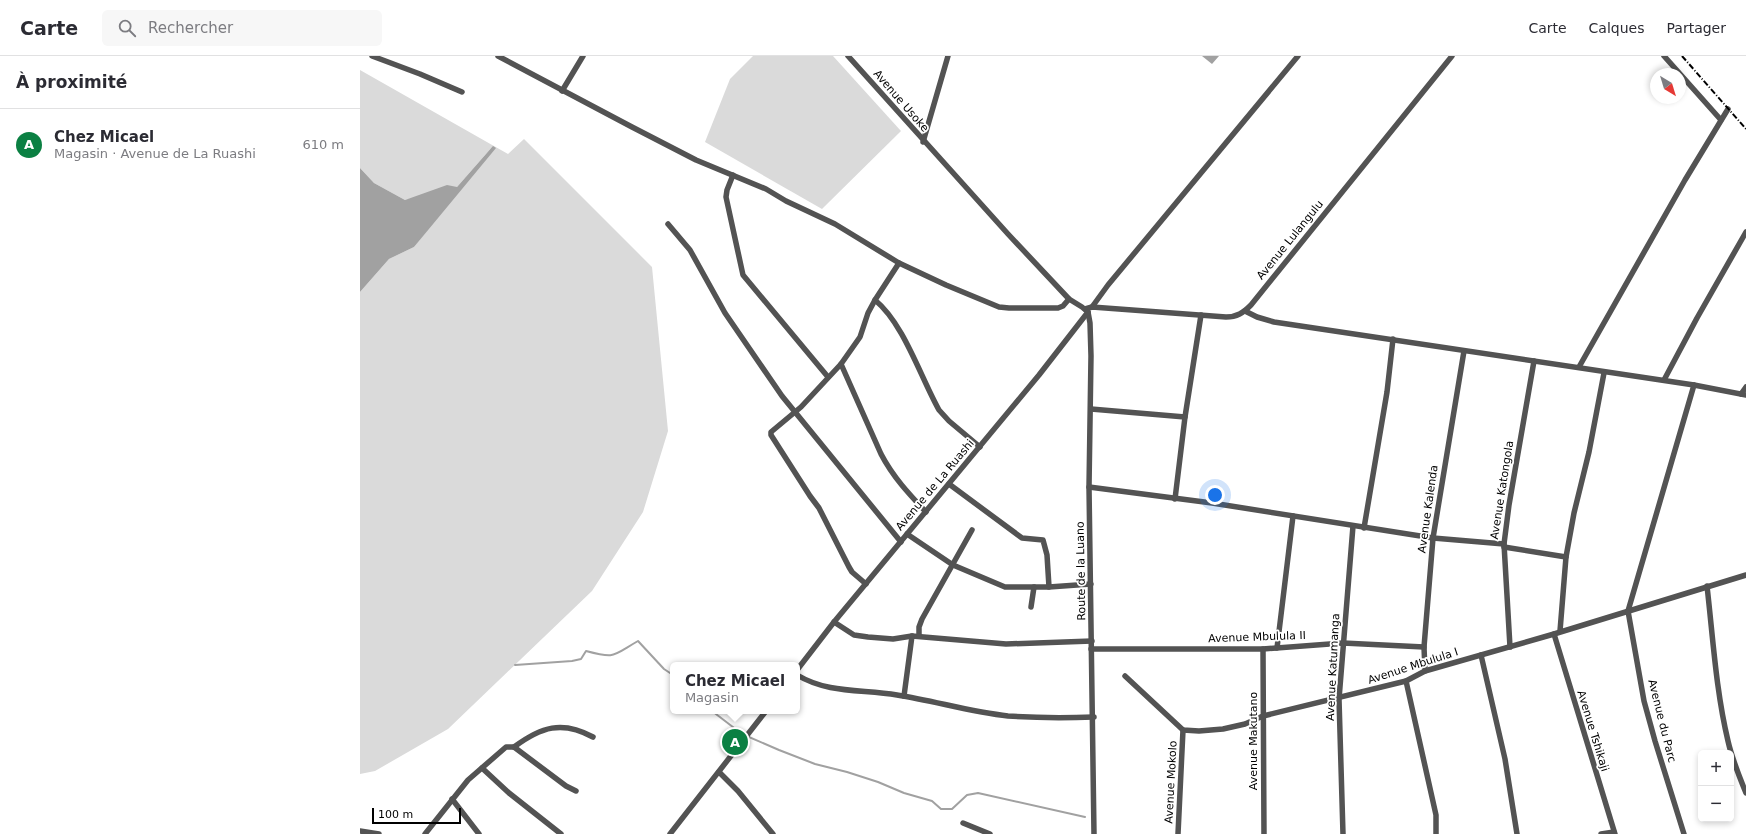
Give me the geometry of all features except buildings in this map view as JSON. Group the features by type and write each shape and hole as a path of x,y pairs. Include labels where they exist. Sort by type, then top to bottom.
{"street":[{"path":"372,56 462,92"},
{"path":"498,56 562,91 696,160 766,189 786,201 835,224 899,263 946,285 999,307 1058,308 1063,306 1069,299"},
{"path":"562,91 583,56"},
{"name":"Avenue Usoke","path":"848,56 923,142 1069,299 1086,311"},
{"path":"923,142 948,56"},
{"path":"1086,311 1092,307 1118,273 1298,56"},
{"name":"Avenue Lulangulu","path":"1245,311 1452,56"},
{"path":"1664,56 1721,120"},
{"path":"1579,367 1685,180 1728,109"},
{"path":"733,175 726,197 743,275 828,377"},
{"path":"668,224 690,250 725,313 771,381 794,412 901,542"},
{"path":"1664,380 1696,318 1746,232"},
{"path":"866,584 849,567 819,508 771,435 772,430 804,404 841,364 860,337 868,313 899,263"},
{"path":"875,300 885,308 895,323 939,410 949,421 980,447"},
{"path":"1092,307 1231,317 1238,316 1245,311 1257,317 1274,322 1579,367 1604,373 1664,380 1744,395 1746,387"},
{"name":"Route de la Luano","path":"1086,311 1090,322 1091,409 1089,487 1094,717 1094,834"},
{"name":"Avenue de La Ruashi","path":"800,666 834,622 1040,375 1086,311"},
{"path":"1175,499 1184,417 1201,315"},
{"path":"1364,528 1387,392 1394,339"},
{"name":"Avenue Kalenda","path":"1425,671 1424,647 1433,538 1464,351"},
{"name":"Avenue Katongola","path":"1510,647 1504,545 1511,490 1534,361"},
{"path":"841,364 888,468 896,480 926,512"},
{"path":"1557,632 1566,557 1574,513 1589,452 1604,373"},
{"path":"1628,611 1694,385"},
{"path":"1091,409 1184,417"},
{"path":"949,484 1022,538 1043,540 1047,555 1049,587"},
{"path":"1089,487 1212,503 1433,538 1504,545 1566,557"},
{"path":"1277,648 1293,516"},
{"name":"Avenue Katumanga","path":"1343,834 1339,699 1353,526"},
{"path":"919,636 919,627 922,619 972,530"},
{"path":"907,534 953,565 1006,587 1034,588 1091,584"},
{"name":"Avenue Mbulula I","path":"1183,730 1199,731 1223,729 1245,724 1263,716 1339,699 1406,681 1425,671 1510,647 1746,575"},
{"path":"1707,586 1721,706 1734,764 1746,793"},
{"path":"1031,607 1034,588"},
{"name":"Avenue du Parc","path":"1628,611 1644,701 1654,741 1684,834"},
{"path":"834,622 847,631 861,637 892,639 919,636 1006,644 1092,640"},
{"name":"Avenue Tshikaji","path":"1557,632 1615,833"},
{"path":"904,696 912,636"},
{"name":"Avenue Mbulula II","path":"1092,650 1263,649 1343,643 1424,647"},
{"name":"Avenue Makutano","path":"1263,649 1264,834"},
{"path":"1481,655 1505,759 1517,834"},
{"path":"1125,676 1183,730"},
{"path":"800,677 809,682 832,689 904,696 1008,716 1052,718 1094,717"},
{"path":"1406,681 1436,815 1436,834"},
{"path":"670,834 764,714"},
{"path":"425,834 468,780 506,747 514,747 534,733 546,729 561,727 580,730 593,737"},
{"name":"Avenue Mokolo","path":"1178,834 1183,730"},
{"path":"514,747 566,786 576,791"},
{"path":"482,768 509,793 561,834"},
{"path":"719,772 738,791 773,834"},
{"path":"452,799 479,834"},
{"path":"963,823 990,834"},
{"path":"360,831 379,834"},
{"path":"1601,834 1615,833"}],"shaded area":[{"path":"753,56 833,56 901,131 822,209 705,142 730,79"},
{"path":"1202,56 1219,56 1212,64"},
{"path":"360,70 508,154 524,139 652,267 668,431 643,512 592,591 448,729 375,771 360,774 360,292 389,259 414,247 493,146 457,187 405,200 374,183 360,168"},
{"path":"493,146 496,148 414,247 389,259 360,292 360,168 374,183 405,200 447,185 457,187"}],"waterway":[{"path":"515,665 572,661 581,659 586,651 603,655 614,655 638,641 664,669 670,673"},
{"path":"716,714 742,734 779,750 815,764 847,772 878,782 904,793 932,801 941,809 952,809 967,795 978,793 1085,817"}],"railway":[{"path":"1682,56 1746,129"}],"place":[{"name":"Chez Micael","path":"735,742"}]}
